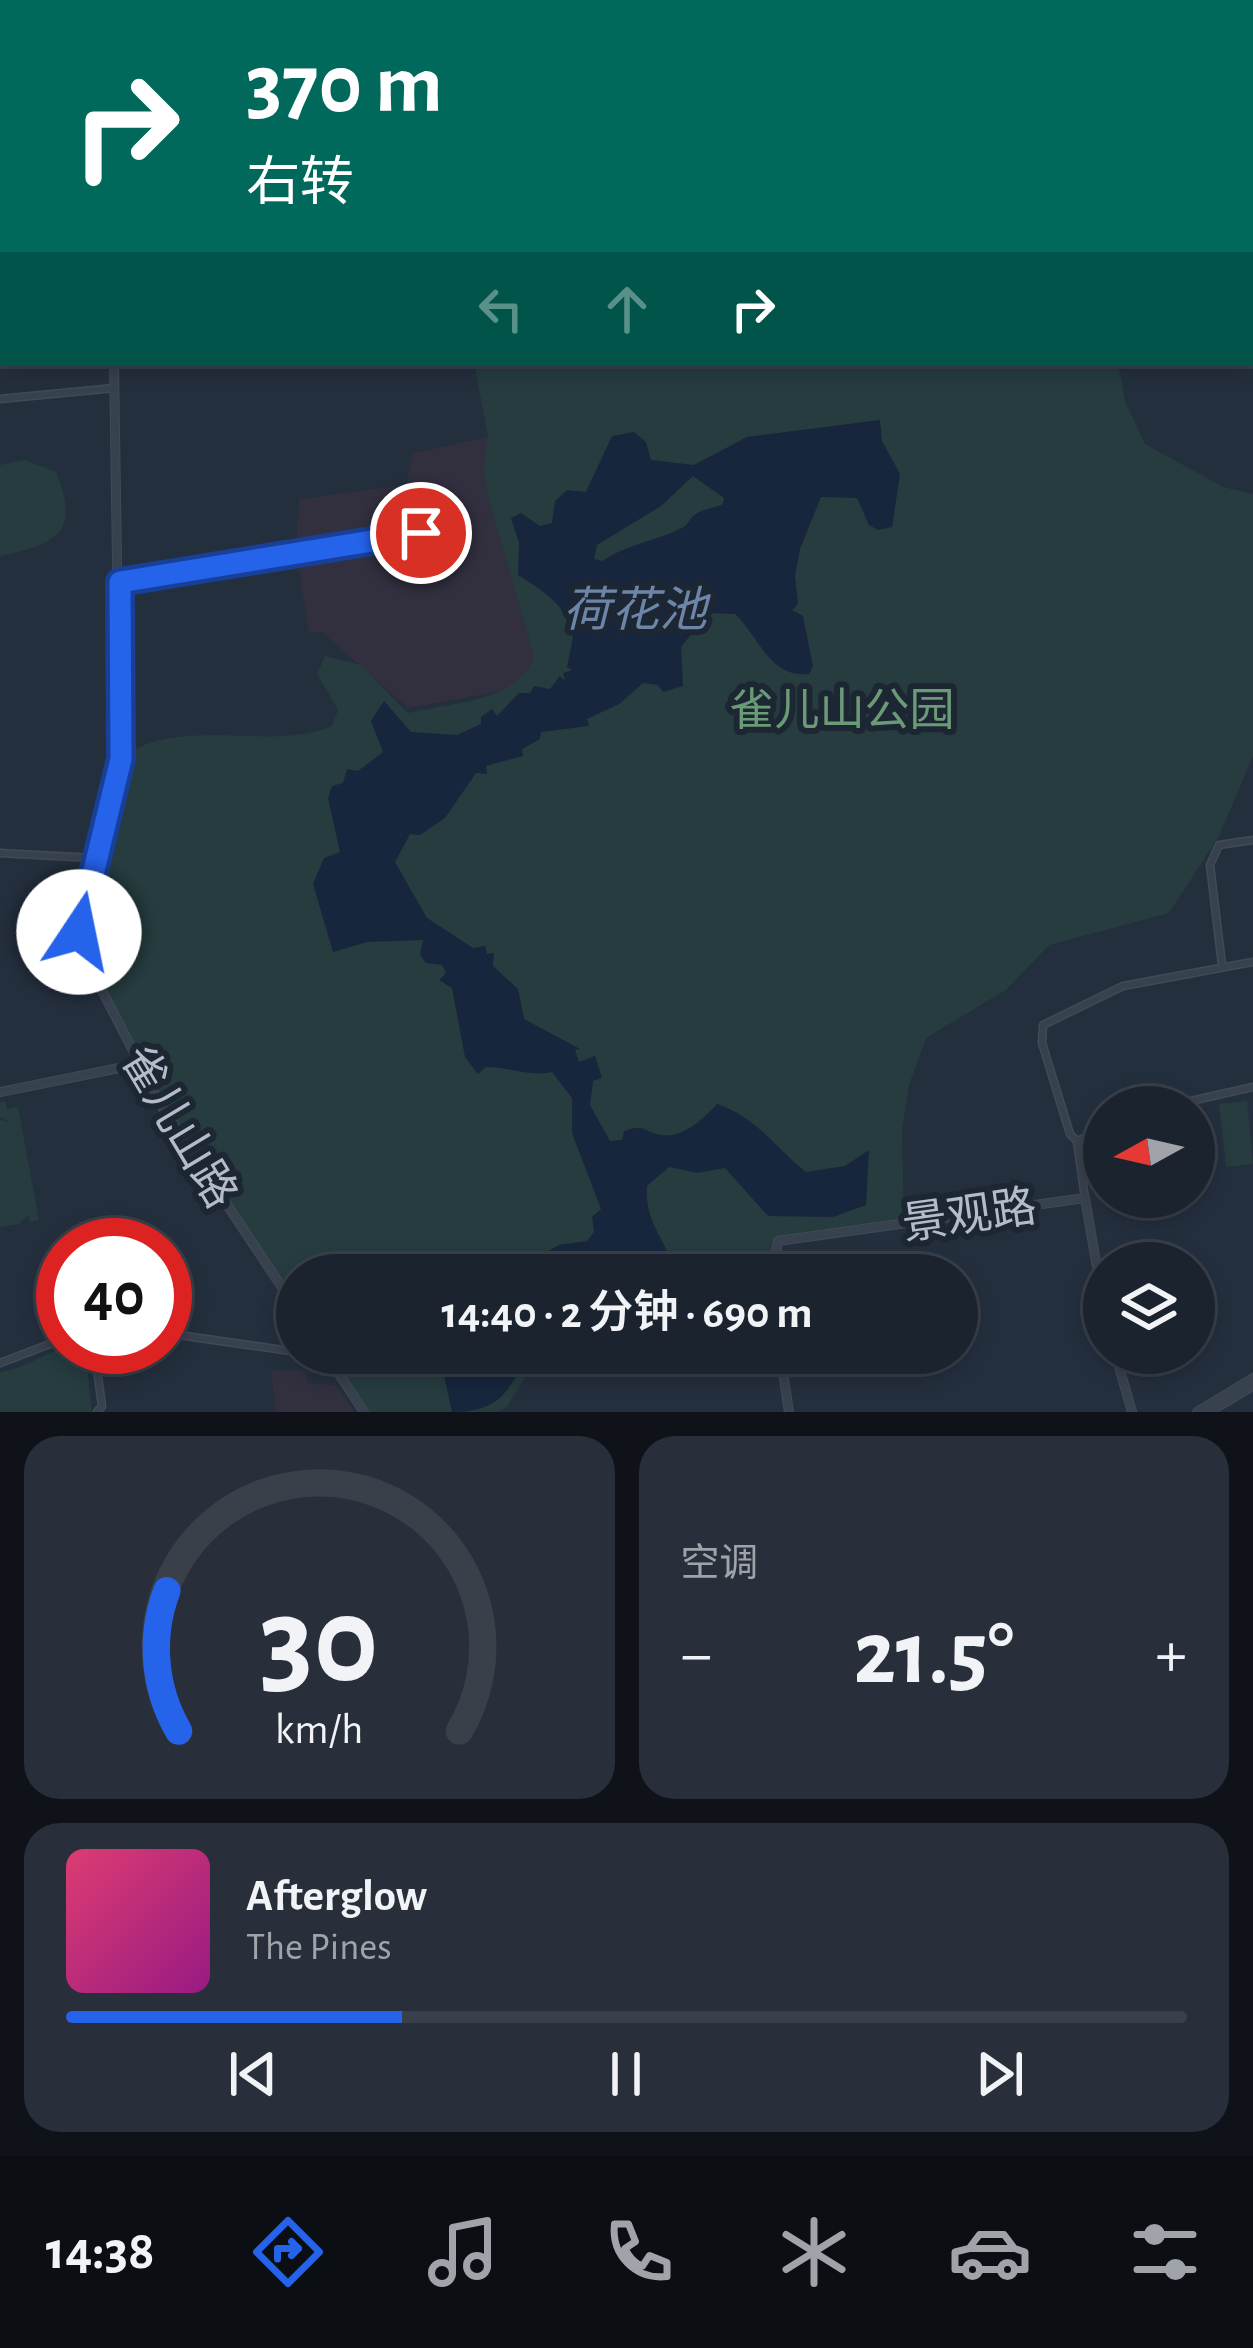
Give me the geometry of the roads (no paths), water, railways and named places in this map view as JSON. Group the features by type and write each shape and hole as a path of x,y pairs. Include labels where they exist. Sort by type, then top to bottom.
{"street":[{"name":"雀儿山路","path":"114,366 121,759 93,858 79,932 94,977 139,1064 207,1180 276,1280"},
{"path":"0,399 114,388"},
{"path":"120,582 421,533"},
{"path":"1222,966 1210,865 1213,851 1219,844 1253,840"},
{"path":"0,854 93,858"},
{"path":"1083,1184 1077,1142 1070,1135 1042,1043 1043,1024 1123,986 1253,962"},
{"path":"0,1092 139,1064"},
{"path":"1215,1096 1253,1087"},
{"path":"1077,1142 1083,1139"},
{"name":"景观路","path":"776,1254 778,1240 1083,1198"},
{"path":"192,1337 276,1349"},
{"path":"0,1363 36,1349"},
{"path":"98,1374 102,1406 98,1412"},
{"path":"339,1374 364,1412"},
{"path":"783,1374 789,1412"},
{"path":"1121,1374 1132,1412"},
{"path":"1211,1412 1253,1382"},
{"path":"1197,1412 1253,1382"}],"water":[{"name":"荷花池","path":"880,420 882,441 900,474 892,527 878,530 869,525 857,498 821,497 800,549 795,576 798,604 792,610 803,616 813,666 809,674 774,663 735,614 708,613 681,647 683,686 663,692 658,685 643,683 619,704 587,719 589,726 541,732 540,739 522,749 523,756 486,766 487,774 476,773 445,818 420,835 410,834 395,862 427,918 473,948 485,946 487,954 494,953 493,966 518,989 524,1019 580,1049 575,1050 579,1062 595,1056 602,1078 593,1081 590,1105 610,1141 622,1140 624,1131 637,1128 663,1135 681,1132 717,1104 754,1125 806,1172 845,1166 869,1150 866,1205 833,1217 768,1216 725,1168 697,1173 669,1167 647,1186 653,1222 668,1254 544,1254 559,1245 587,1241 594,1232 592,1217 601,1209 572,1133 572,1098 552,1072 486,1067 478,1074 465,1057 452,988 439,980 446,973 442,965 426,963 420,955 423,940 367,942 333,952 313,884 324,858 340,852 328,798 332,786 343,783 347,769 358,771 383,752 371,721 384,701 411,732 457,735 481,724 481,717 492,709 497,716 519,693 530,693 534,686 550,689 560,676 565,681 563,673 572,670 567,667 577,617 566,618 552,599 518,575 519,543 511,518 521,513 540,526 552,523 555,501 567,490 586,492 612,436 634,432 646,442 651,460 694,465 747,437","holes":["693,476 724,498 723,504 699,512 682,528 602,561 594,559 597,545 661,506"]},
{"path":"444,1374 518,1374 492,1404 452,1412"}],"park label":[{"name":"雀儿山公园","path":"842,709"}]}
